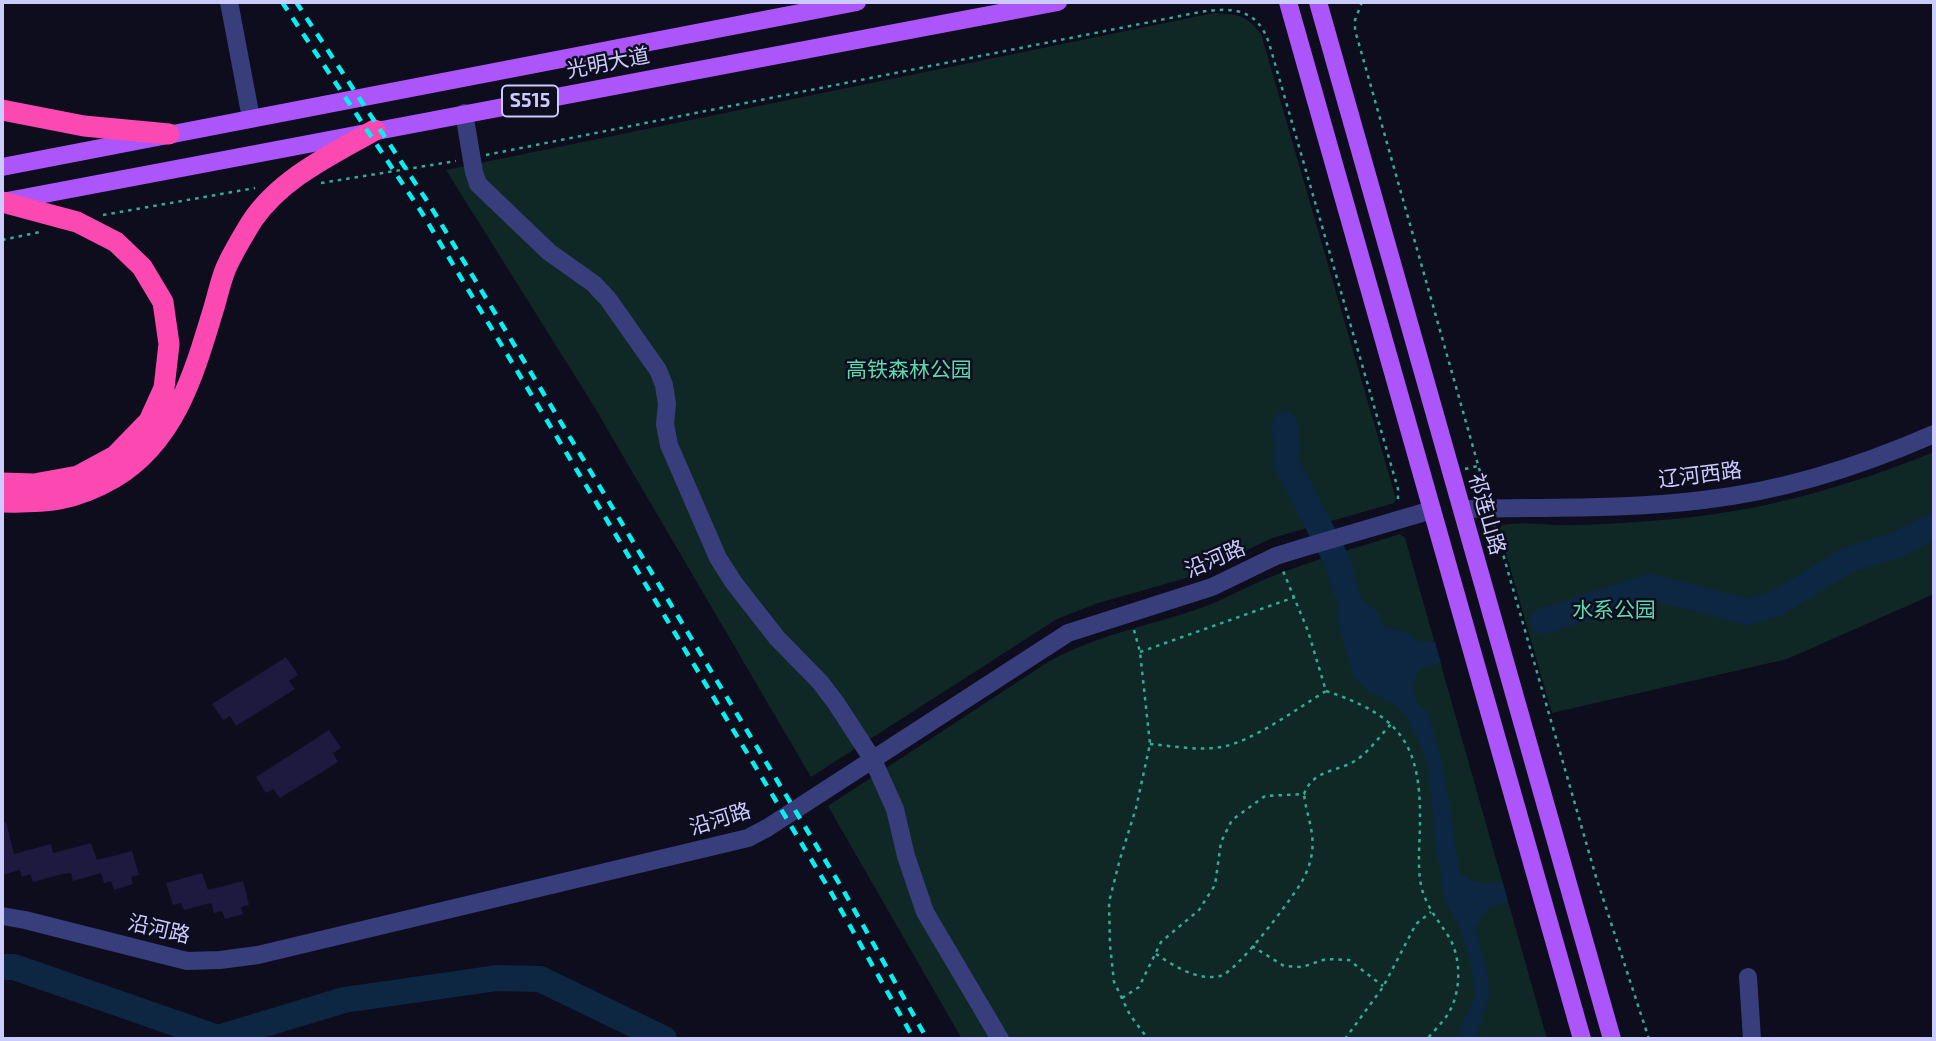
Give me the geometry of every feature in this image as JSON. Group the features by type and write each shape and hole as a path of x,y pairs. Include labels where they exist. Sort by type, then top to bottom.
{"highway":[{"path":"2,110 84,126 169,134"},
{"path":"2,502 42,503 89,492 133,466 163,435 182,400 226,267 254,219 281,189 312,165 375,130"},
{"path":"2,202 77,222 116,242 142,267 163,302 169,344 164,388 149,421 115,456 78,476 34,484 2,484"}],"main road":[{"name":"光明大道","path":"2,167 795,8 857,2"},
{"name":"光明大道","path":"2,202 1058,2"},
{"path":"1288,2 1582,1039"},
{"name":"祁连山路","path":"1318,2 1612,1039"}],"street":[{"path":"229,2 251,118"},
{"path":"464,113 478,184 549,252 594,284 608,299 658,370 667,404 665,424 669,445 718,558 777,638 820,682 873,760 895,810 906,856 925,912 1000,1039"},
{"name":"辽河西路","path":"1462,509 1677,503 1727,496 1831,472 1934,435"},
{"name":"沿河路","path":"2,916 187,961 220,960 258,955 748,838 1069,633 1212,586 1276,556 1432,510"},
{"path":"1748,978 1752,1039"}],"path":[{"path":"1362,2 1355,20 1355,30 1596,877 1649,1039"},
{"path":"321,183 471,158 1199,12 1233,10 1250,15 1265,32 1273,56 1398,489 1399,500 1394,508"},
{"path":"2,240 77,222 264,186 281,189"},
{"path":"1276,556 1308,631 1326,691"},
{"path":"1140,652 1294,597"},
{"path":"1129,613 1140,652 1150,744 1136,808 1119,859 1109,902 1114,982 1121,998 1148,1039"},
{"path":"1150,744 1192,748 1221,747 1245,740 1326,691 1354,700 1378,713 1400,731 1411,754 1417,777 1421,889 1432,912 1451,940 1458,961 1458,985 1449,1013 1427,1039"},
{"path":"1155,953 1180,969 1211,977 1224,975 1238,964 1303,880 1312,855 1313,832 1304,794 1307,785 1324,772 1356,761 1391,724"},
{"path":"1121,998 1139,987 1161,942 1199,910 1215,885 1221,842 1233,820 1265,796 1304,794"},
{"path":"1345,1039 1383,987 1416,924 1432,912"},
{"path":"1252,946 1284,966 1301,967 1326,959 1349,960 1383,987"}],"green space":[{"name":"高铁森林公园","path":"1214,13 1241,17 1261,34 1396,499 1394,503 1272,538 1190,577 1098,603 1057,619 811,777 592,403 446,170"},
{"name":"水系公园","path":"1934,452 1934,594 1787,659 1552,713 1499,529 1503,525 1606,524 1697,517 1767,505 1835,487"},
{"path":"1400,534 1405,538 1547,1039 962,1039 828,806 1048,662 1068,652 1108,636 1209,605 1300,566"}],"water":[{"path":"1346,551 1352,577 1363,601 1378,612 1384,627 1404,631 1419,641 1435,642 1441,663 1420,669 1414,688 1420,707 1427,710 1439,750 1451,810 1459,872 1479,883 1502,881 1508,902 1489,907 1475,927 1487,972 1489,995 1476,1039 1458,1039 1475,996 1471,965 1461,931 1443,896 1436,853 1429,769 1406,716 1391,702 1365,689 1353,675 1337,619 1338,602 1323,557"}],"building":[{"path":"286,657 298,675 289,681 295,689 236,726 230,716 223,720 212,704"},
{"path":"329,730 341,748 333,753 338,762 280,798 273,789 266,793 256,777"},
{"path":"6,822 14,854 51,844 53,853 91,843 97,860 132,851 139,875 131,877 133,884 114,890 111,881 104,883 101,873 73,881 71,873 33,882 30,874 22,877 20,870 2,875 2,823"},
{"path":"202,873 208,890 243,881 249,905 241,907 243,914 225,919 222,911 214,913 211,903 184,910 181,903 173,905 166,883"}],"waterway":[{"path":"1285,425 1287,464 1337,561 1345,588"},
{"path":"1543,621 1651,587 1748,612 1777,603 1848,560 1899,544 1934,526"},
{"path":"2,967 14,967 218,1038 344,1000 497,978 540,979 664,1039"}],"railway":[{"path":"282,2 422,213 832,894 914,1039"},
{"path":"296,2 431,207 842,888 927,1039"}]}
